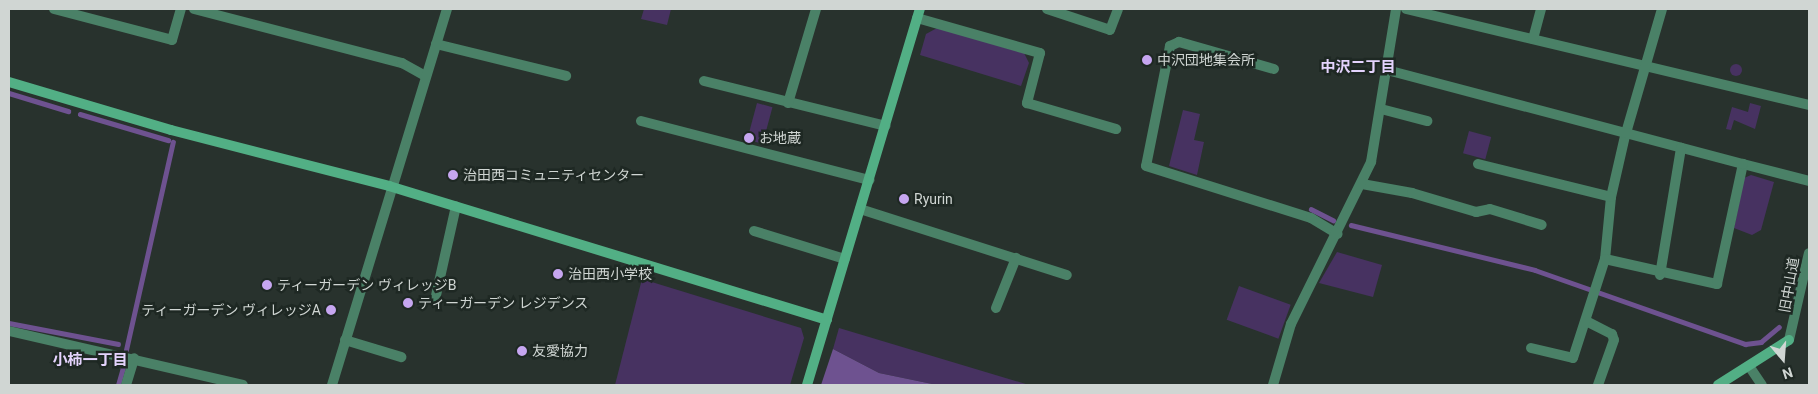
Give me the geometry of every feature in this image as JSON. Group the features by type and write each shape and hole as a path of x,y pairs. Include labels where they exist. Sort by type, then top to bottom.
{"street":[{"path":"54,9 172,40 181,9"},
{"path":"194,9 402,64 426,76"},
{"path":"332,385 389,186 447,9"},
{"path":"788,103 816,9"},
{"path":"1047,9 1110,30 1118,9"},
{"path":"1272,385 1291,324 1362,184 1381,109 1396,9"},
{"path":"1406,9 1648,64 1809,105"},
{"path":"1532,39 1541,9"},
{"path":"1531,348 1573,358 1605,259 1612,197 1625,136 1648,64 1662,9"},
{"path":"807,385 886,126 918,13 1040,52 1027,103 1116,129"},
{"path":"1274,69 1179,42 1170,46 1146,166 1311,218 1338,234"},
{"path":"436,44 566,76"},
{"path":"1387,70 1625,136 1681,148 1809,181"},
{"path":"704,81 886,126"},
{"path":"9,82 171,130 389,186 827,320"},
{"path":"1381,109 1427,121"},
{"path":"641,120 869,180"},
{"path":"1660,275 1681,148"},
{"path":"1478,164 1612,197"},
{"path":"1605,259 1660,275 1718,284 1743,164"},
{"path":"1362,184 1412,193 1476,212 1490,209 1542,225"},
{"path":"435,300 456,206"},
{"path":"860,209 1067,275"},
{"path":"754,231 845,259"},
{"name":"旧中山道","path":"1718,385 1789,340 1809,253"},
{"path":"996,308 1016,258"},
{"path":"1586,321 1614,340 1598,385"},
{"path":"9,331 134,358 208,381 243,385"},
{"path":"345,340 401,357"},
{"path":"126,385 134,358"},
{"path":"1749,366 1762,385"}],"shaded area":[{"path":"644,9 671,9 667,25 641,19"},
{"path":"937,28 1024,53 1029,63 1021,86 920,55 926,34"},
{"path":"1738,64 1741,65 1741,75 1734,76 1731,75 1730,68 1731,65"},
{"path":"757,103 772,107 763,144 747,140"},
{"path":"1750,103 1761,106 1755,129 1734,120 1731,130 1726,129 1732,107 1748,112"},
{"path":"1183,110 1200,114 1194,140 1204,142 1197,175 1169,166"},
{"path":"1469,131 1491,137 1485,159 1463,153"},
{"path":"1751,175 1774,182 1761,230 1752,235 1734,228 1744,178"},
{"path":"1337,252 1382,265 1373,297 1319,283"},
{"path":"642,279 801,328 804,338 790,385 615,385"},
{"path":"1239,286 1291,305 1278,339 1227,320"},
{"path":"839,328 1029,385 937,385 879,373 833,349"},
{"path":"833,349 879,373 937,385 821,385"}],"waterway":[{"path":"9,93 68,111"},
{"path":"80,114 168,140"},
{"path":"126,350 173,142"},
{"path":"1311,209 1333,220"},
{"path":"1351,225 1535,270 1745,344 1761,342 1779,327"},
{"path":"9,323 118,344"},
{"path":"118,385 123,368"}],"place":[{"name":"中沢団地集会所","path":"1147,60"},
{"name":"お地蔵","path":"749,138"},
{"name":"治田西コミュニティセンター","path":"453,175"},
{"name":"Ryurin","path":"904,199"},
{"name":"治田西小学校","path":"558,274"},
{"name":"ティーガーデン ヴィレッジB","path":"267,285"},
{"name":"ティーガーデン レジデンス","path":"408,303"},
{"name":"ティーガーデン ヴィレッジA","path":"331,310"},
{"name":"友愛協力","path":"522,351"}],"district":[{"name":"中沢二丁目","path":"1358,68"},
{"name":"小柿一丁目","path":"90,361"}]}
